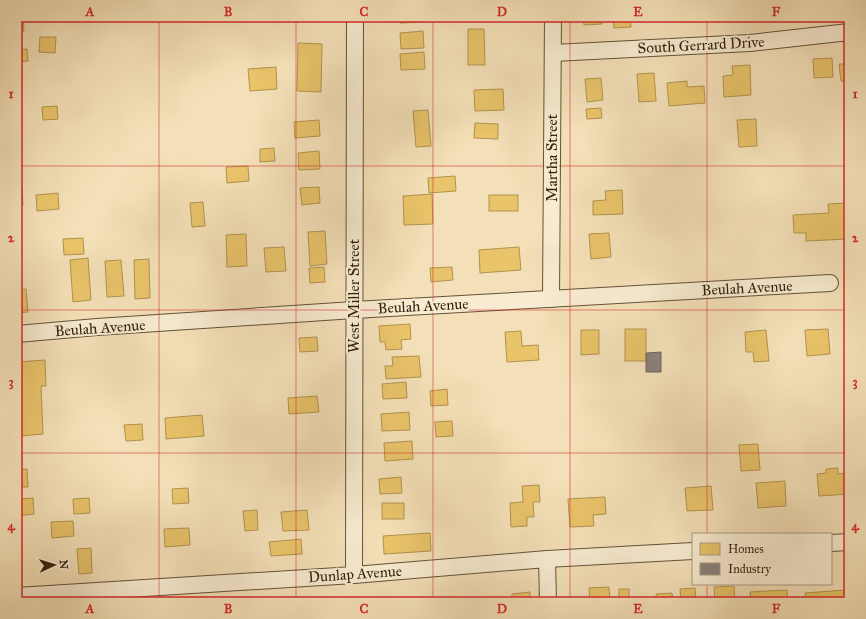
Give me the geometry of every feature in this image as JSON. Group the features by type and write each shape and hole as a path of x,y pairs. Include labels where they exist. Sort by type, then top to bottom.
{"street":[{"name":"West Miller Street","path":"354,575 355,17"},
{"name":"Martha Street","path":"551,299 553,17"},
{"name":"South Gerrard Drive","path":"553,53 750,43 849,32"},
{"name":"Beulah Avenue","path":"17,334 97,327 354,310 830,283"},
{"path":"832,543 849,542"},
{"name":"Dunlap Avenue","path":"17,596 354,575 547,559 692,551"},
{"path":"547,559 548,602"}],"building: Homes":[{"path":"17,17 23,17 24,31 17,32"},
{"path":"400,17 425,17 425,22 400,23"},
{"path":"583,17 602,17 602,24 584,25"},
{"path":"613,17 630,17 631,27 614,28"},
{"path":"468,29 484,29 485,65 468,65"},
{"path":"423,31 424,48 401,49 400,33"},
{"path":"40,37 56,37 55,53 39,52"},
{"path":"298,43 322,44 321,92 297,91"},
{"path":"27,49 28,61 17,62 17,50"},
{"path":"424,52 425,69 401,70 400,54"},
{"path":"832,58 833,77 814,78 813,59"},
{"path":"839,64 849,64 849,81 841,81"},
{"path":"750,65 751,95 724,97 723,76 733,75 732,66"},
{"path":"276,67 277,89 250,91 248,69"},
{"path":"654,73 656,101 639,102 637,74"},
{"path":"601,78 603,100 587,102 585,79"},
{"path":"687,81 687,87 704,86 705,103 669,106 667,83"},
{"path":"503,89 504,110 475,111 474,90"},
{"path":"17,95 19,95 20,115 17,116"},
{"path":"57,106 58,119 43,120 42,107"},
{"path":"601,108 602,118 587,119 586,109"},
{"path":"428,110 431,146 416,147 413,111"},
{"path":"756,119 757,146 739,147 737,120"},
{"path":"319,120 320,136 295,138 294,122"},
{"path":"475,123 498,124 498,139 474,138"},
{"path":"17,126 20,126 21,145 17,145"},
{"path":"274,148 275,161 260,162 260,149"},
{"path":"319,151 320,169 299,170 298,153"},
{"path":"17,156 20,156 21,182 17,183"},
{"path":"248,166 249,181 227,183 226,167"},
{"path":"455,176 456,191 429,193 428,178"},
{"path":"22,186 23,205 17,206 17,187"},
{"path":"319,187 320,203 302,205 300,188"},
{"path":"622,190 623,214 593,215 593,201 606,200 605,191"},
{"path":"58,193 59,209 37,211 36,195"},
{"path":"432,194 433,224 404,225 403,196"},
{"path":"489,195 518,195 518,211 489,211"},
{"path":"203,202 205,226 192,227 190,203"},
{"path":"846,203 848,239 806,241 806,233 794,233 793,215 829,213 828,204"},
{"path":"325,231 327,264 310,266 308,232"},
{"path":"609,233 611,257 591,259 589,234"},
{"path":"246,234 247,266 227,267 226,235"},
{"path":"83,238 84,254 64,255 63,239"},
{"path":"284,247 286,271 266,272 264,248"},
{"path":"519,247 521,270 480,273 479,250"},
{"path":"88,258 91,300 73,302 70,260"},
{"path":"149,259 150,298 135,299 134,260"},
{"path":"121,260 124,296 107,297 105,261"},
{"path":"324,267 325,282 310,283 309,268"},
{"path":"452,267 453,280 431,282 430,268"},
{"path":"26,289 28,312 17,313 17,290"},
{"path":"410,324 411,339 401,340 402,349 386,350 385,342 380,342 379,326"},
{"path":"625,329 646,329 646,361 625,361"},
{"path":"828,329 830,354 807,356 805,330"},
{"path":"581,330 599,330 599,354 581,355"},
{"path":"766,330 769,361 754,362 753,352 746,352 745,332"},
{"path":"521,331 522,346 538,345 539,360 507,362 505,332"},
{"path":"317,337 318,351 300,352 299,338"},
{"path":"419,356 421,377 386,379 385,366 393,366 392,357"},
{"path":"45,360 46,386 41,386 43,434 20,436 17,362"},
{"path":"406,382 407,398 383,399 382,384"},
{"path":"447,389 448,405 431,406 430,391"},
{"path":"317,396 319,412 289,414 288,398"},
{"path":"409,412 410,430 382,431 381,414"},
{"path":"202,415 204,436 166,439 165,418"},
{"path":"452,421 453,436 436,437 435,422"},
{"path":"142,424 143,440 126,441 124,425"},
{"path":"412,441 413,459 385,461 384,443"},
{"path":"758,444 760,470 741,471 739,445"},
{"path":"838,468 838,474 849,473 849,494 819,496 817,474 826,473 826,469"},
{"path":"27,469 28,487 17,487 17,470"},
{"path":"401,477 402,493 380,494 379,479"},
{"path":"785,481 786,506 758,508 756,483"},
{"path":"539,485 540,502 533,502 534,517 527,517 527,526 511,527 510,503 523,502 522,486"},
{"path":"711,486 713,510 687,511 685,488"},
{"path":"188,488 189,503 173,504 172,489"},
{"path":"605,497 606,514 593,515 594,526 570,527 568,499"},
{"path":"33,498 34,514 17,516 17,499"},
{"path":"89,498 90,513 74,514 73,499"},
{"path":"382,503 404,503 404,519 382,519"},
{"path":"257,510 258,530 245,531 243,511"},
{"path":"307,510 309,530 283,531 281,512"},
{"path":"73,521 74,536 52,538 51,522"},
{"path":"189,528 190,545 165,547 164,529"},
{"path":"430,533 431,551 384,554 383,536"},
{"path":"301,539 302,554 271,556 269,542"},
{"path":"91,548 92,573 79,574 77,549"},
{"path":"734,586 735,602 715,602 714,587"},
{"path":"609,587 610,602 590,602 589,588"},
{"path":"695,588 696,602 681,602 680,589"},
{"path":"619,589 629,589 629,598 643,598 643,602 619,602"},
{"path":"787,590 788,602 751,602 750,592"},
{"path":"846,590 846,602 806,602 805,593"},
{"path":"530,592 530,602 512,602 512,594"},
{"path":"672,593 673,602 657,602 656,594"}],"building: Industry":[{"path":"661,352 661,372 646,372 646,353"}]}
